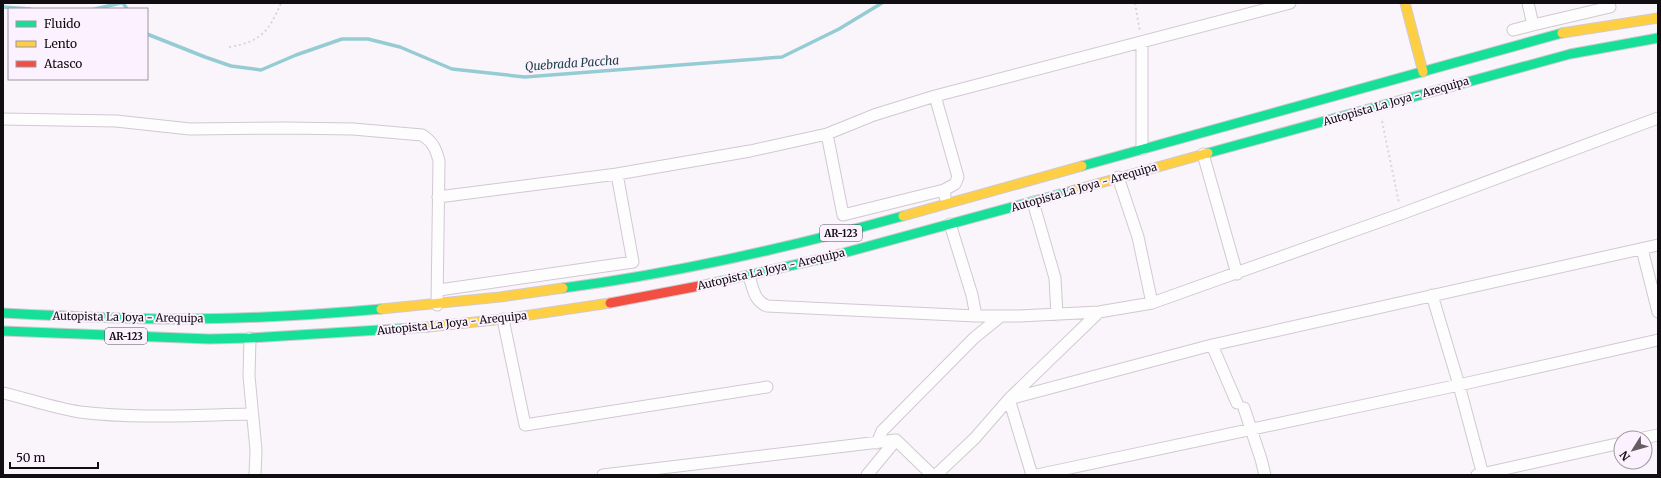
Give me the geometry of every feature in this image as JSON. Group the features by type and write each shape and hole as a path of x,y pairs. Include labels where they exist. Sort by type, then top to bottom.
{"main road":[{"path":"1405,3 1423,72"},
{"name":"Autopista La Joya - Arequipa","path":"3,313 177,319 368,311 437,305 530,294 634,278 789,246 1566,32 1658,18"},
{"name":"Autopista La Joya - Arequipa","path":"3,331 194,338 250,338 404,329 503,319 631,300 749,276 826,258 1570,54 1658,38"}],"street":[{"path":"438,198 617,174 750,151 827,134 874,115 935,96 1290,3"},
{"path":"1528,3 1533,25"},
{"path":"1513,30 1610,6"},
{"path":"1142,43 1142,149"},
{"path":"827,134 843,215 944,190 955,184 958,177 935,96"},
{"path":"749,276 756,299 760,303 767,306 1001,316 1057,315 1099,312 1152,303 1237,274 1658,118"},
{"path":"3,119 116,121 190,129 353,129 422,135 431,141 436,148 439,161 437,305"},
{"path":"1203,154 1237,274"},
{"path":"438,290 633,262 617,174"},
{"path":"1118,177 1138,237 1152,303"},
{"path":"944,190 946,204"},
{"path":"1034,202 1055,278 1057,315"},
{"path":"950,224 972,295 976,316"},
{"path":"1009,399 1212,345 1658,245"},
{"path":"1642,249 1658,312"},
{"path":"1432,295 1459,385 1481,475 1613,445"},
{"path":"936,475 975,438 1009,399 1099,312"},
{"path":"877,444 882,431 974,338 1001,316"},
{"path":"503,319 525,425 767,387"},
{"path":"250,338 248,376 256,450 256,475"},
{"path":"1037,475 1459,385 1658,340"},
{"path":"1212,345 1252,430 1265,475"},
{"path":"3,393 54,407 79,412 150,415 251,414"},
{"path":"1009,399 1032,475"},
{"path":"603,475 877,444 896,440"},
{"path":"867,475 896,440"},
{"path":"896,440 932,475"}],"path":[{"path":"229,46 238,45 260,37 272,24 281,3"},
{"path":"1135,3 1142,43"},
{"path":"1379,106 1401,214"}],"waterway":[{"name":"Quebrada Paccha","path":"99,8 121,3"},
{"name":"Quebrada Paccha","path":"123,3 126,8"},
{"name":"Quebrada Paccha","path":"148,34 231,66 261,70 296,55 342,39 368,39 400,47 452,69 525,77 782,57 839,29 882,3"},
{"name":"Quebrada Paccha","path":"3,7 16,8"}],"traffic: fast":[{"path":"1082,166 1562,33"},
{"path":"1208,153 1570,54 1658,38"},
{"path":"699,286 825,258 1075,190"},
{"path":"563,288 692,267 819,238 903,216"},
{"path":"3,313 112,318 203,319 280,316 381,309"},
{"path":"3,331 209,339 250,338 428,327"}],"traffic: slow":[{"path":"1405,3 1423,72"},
{"path":"1562,33 1658,18"},
{"path":"1075,190 1208,153"},
{"path":"903,216 1082,166"},
{"path":"381,309 500,297 563,288"},
{"path":"428,327 503,319 610,303"}],"traffic: jam":[{"path":"610,303 699,286"}]}
